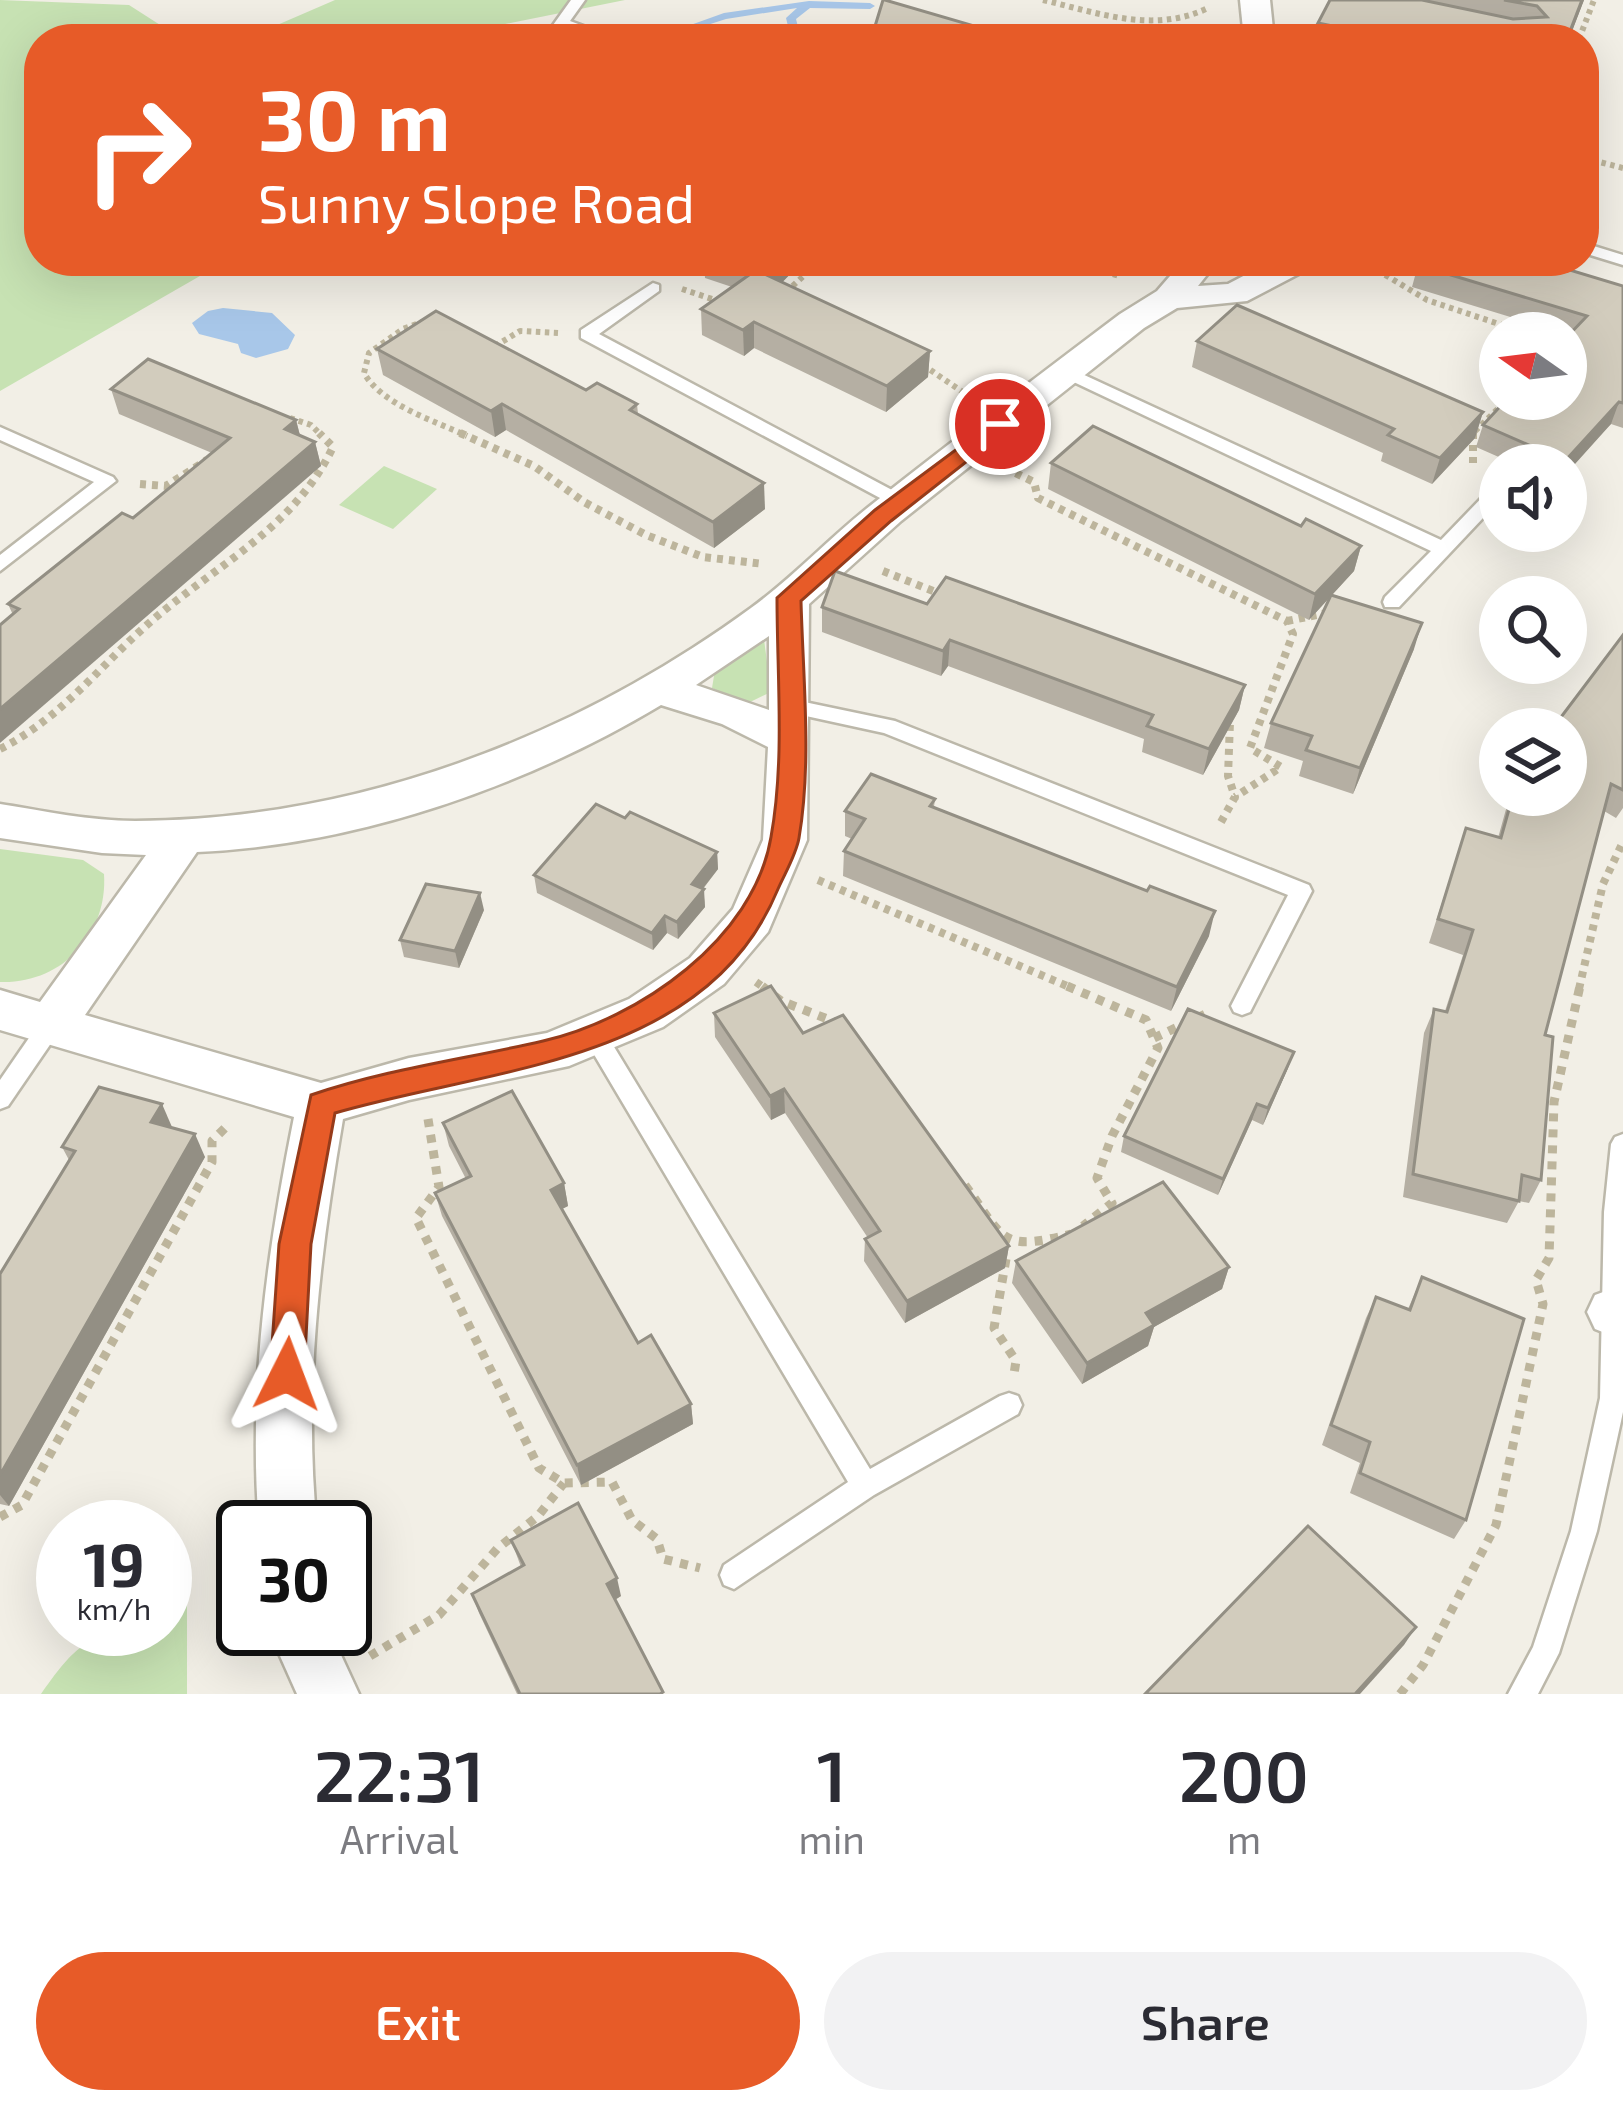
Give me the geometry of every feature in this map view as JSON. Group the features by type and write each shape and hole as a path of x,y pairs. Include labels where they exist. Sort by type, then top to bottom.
{"street":[{"path":"0,821 132,838 320,819 458,785 540,751 658,689 777,581 901,502 1169,298 1188,276"},
{"path":"1169,298 1235,294 1269,276"},
{"path":"0,1010 322,1104 409,1079 552,1052 646,1013 707,971 752,919 785,840 790,722 777,581"},
{"path":"658,689 790,722"},
{"path":"50,1026 184,836"},
{"path":"286,1500 282,1461 295,1244 322,1104"},
{"path":"324,1656 345,1678"}],"lane":[{"path":"563,24 578,0"},
{"path":"652,288 587,334 901,502"},
{"path":"1067,372 1443,549"},
{"path":"0,433 107,481 0,565"},
{"path":"1392,602 1443,549 1479,502"},
{"path":"790,722 888,726 1301,891 1242,1006"},
{"path":"0,1099 50,1026"},
{"path":"594,1034 865,1486"},
{"path":"1522,1694 1544,1653 1584,1531 1613,1398 1623,1144"},
{"path":"734,1575 865,1486 1009,1405"}],"path":[{"path":"1043,0 1168,22 1192,19 1208,8"},
{"path":"768,294 787,297 806,276"},
{"path":"1387,276 1427,300 1479,317"},
{"path":"652,288 693,289 715,301 728,301"},
{"path":"430,320 403,329 369,353 364,374 369,382 410,410 534,466 584,502 646,535 777,581"},
{"path":"479,339 497,348 520,331 587,334"},
{"path":"919,361 970,397"},
{"path":"0,749 56,714 152,620 233,561 326,470 333,447 311,425 280,415"},
{"path":"1479,477 1470,472 1475,463 1475,431 1486,420"},
{"path":"1455,422 1475,431"},
{"path":"107,481 166,486 223,447"},
{"path":"1004,467 1034,482 1038,498 1287,621 1331,612"},
{"path":"883,572 949,596"},
{"path":"1205,852 1235,797 1281,767 1250,748 1293,634 1287,621"},
{"path":"1232,707 1226,751 1235,797"},
{"path":"1400,1694 1423,1665 1496,1526 1540,1326 1543,1304 1536,1280 1549,1258 1554,1102 1603,884 1623,842"},
{"path":"813,878 1146,1020 1158,1048 1112,1136 1097,1178 1112,1203 1075,1233 1027,1245 1004,1239"},
{"path":"749,978 781,1001 837,1022 853,1037"},
{"path":"1154,1038 1209,1011 1242,1006"},
{"path":"426,1106 439,1187 416,1218 538,1468 563,1483 612,1482 632,1520 657,1539 663,1559 734,1575"},
{"path":"0,1516 22,1505 212,1162 212,1142 238,1114"},
{"path":"964,1183 1004,1239 1006,1258 994,1328 1016,1361 1009,1405"},
{"path":"345,1678 439,1615 497,1549 538,1516 563,1483"}],"green space":[{"path":"0,0 129,5 159,24 24,24 24,276 200,276 0,391"},
{"path":"335,0 625,0 506,24 280,24"},
{"path":"384,466 437,489 393,529 339,505"},
{"path":"763,632 771,692 746,704 712,688 715,670"},
{"path":"0,849 83,860 104,874 98,916 77,951 43,974 0,982"},
{"path":"71,1656 187,1656 187,1694 41,1694"}],"water":[{"path":"208,311 272,313 295,335 288,349 256,358 241,353 238,344 199,334 192,323"}],"building":[{"path":"883,0 967,24 876,24"},
{"path":"1330,0 1422,0 1513,19 1547,17 1537,6 1504,0 1582,0 1573,24 1318,23"},
{"path":"748,276 769,276 930,351 887,386 754,322 743,330 701,309"},
{"path":"1454,276 1590,276 1623,286 1623,403 1581,444 1526,444 1483,425 1488,420 1587,420 1587,312"},
{"path":"1237,305 1479,410 1479,416 1440,458 1388,435 1394,429 1197,341"},
{"path":"436,311 586,390 597,383 637,404 630,410 764,483 713,522 502,404 491,411 377,349"},
{"path":"148,359 296,420 285,429 315,442 0,709 0,625 19,609 8,604 122,513 133,518 230,438 111,389"},
{"path":"1093,426 1301,526 1306,519 1361,546 1315,594 1051,463"},
{"path":"835,571 927,604 946,577 1245,685 1209,749 1147,726 1153,715 950,640 943,651 822,607"},
{"path":"1331,595 1422,623 1360,768 1306,750 1312,736 1271,723"},
{"path":"1623,635 1623,790 1611,784 1545,1035 1553,1037 1541,1180 1522,1175 1519,1201 1413,1174 1434,1009 1447,1012 1473,930 1438,919 1466,828 1501,838 1507,816 1587,816 1587,708 1568,708"},
{"path":"871,774 935,799 930,806 1147,891 1150,886 1215,911 1177,987 844,851 865,819 845,811"},
{"path":"596,804 625,818 630,812 717,852 692,884 704,889 677,922 665,916 652,933 534,875"},
{"path":"426,884 480,893 455,951 400,940"},
{"path":"771,986 803,1033 843,1015 1009,1246 907,1301 865,1239 880,1231 784,1089 770,1096 714,1013"},
{"path":"1188,1009 1294,1052 1268,1108 1257,1104 1223,1179 1124,1136"},
{"path":"99,1087 162,1104 151,1122 195,1134 0,1475 0,1274 75,1151 62,1147"},
{"path":"512,1091 564,1183 551,1190 638,1343 651,1335 691,1404 577,1465 435,1193 471,1176 443,1123"},
{"path":"1163,1182 1229,1267 1146,1313 1154,1325 1087,1363 1016,1261"},
{"path":"1422,1277 1524,1319 1466,1520 1360,1473 1370,1442 1331,1425 1376,1297 1410,1310"},
{"path":"578,1503 617,1578 607,1584 660,1694 520,1694 472,1594 524,1565 511,1540"},
{"path":"1308,1526 1416,1627 1355,1694 1145,1694"}],"waterway":[{"path":"700,24 724,16 807,6"},
{"path":"792,24 791,18 807,6"},
{"path":"807,6 870,6"}],"route":[{"path":"287,1374 295,1244 322,1104 409,1079 552,1052 646,1013 707,971 752,919 785,840 789,598 1000,424"}]}
